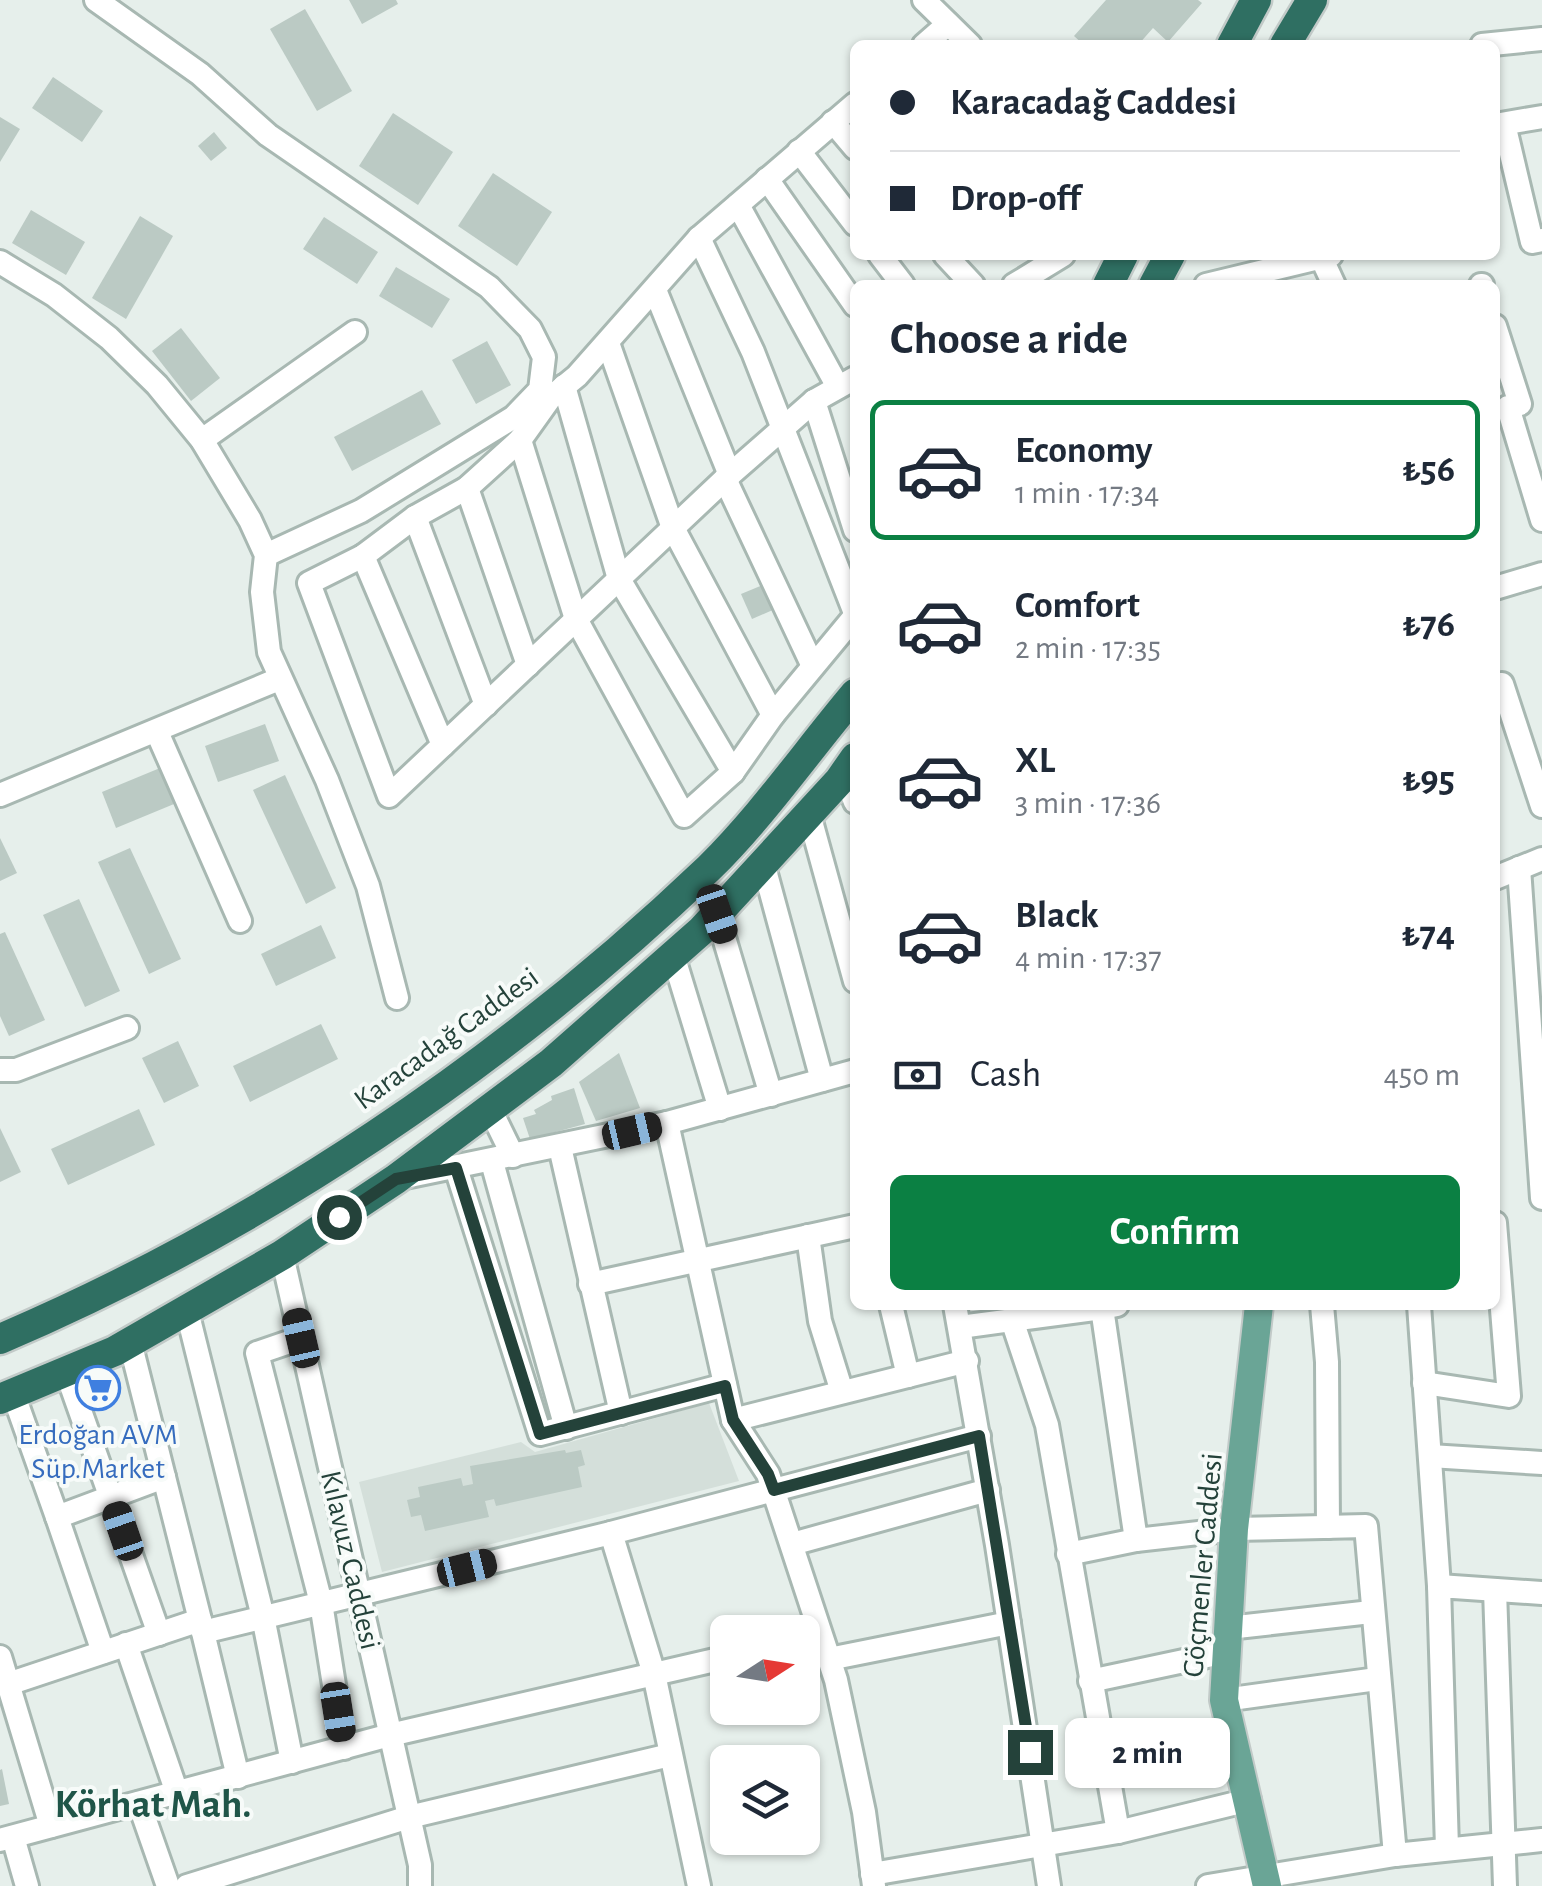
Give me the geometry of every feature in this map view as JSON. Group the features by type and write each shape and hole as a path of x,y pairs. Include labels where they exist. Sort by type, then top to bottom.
{"highway":[{"path":"1235,40 1256,0"},
{"path":"1288,40 1312,0"},
{"name":"Karacadağ Caddesi","path":"0,1340 104,1295 335,1160 542,1018 712,865 850,700"},
{"path":"6,1396 130,1342 282,1255 396,1179 551,1062 673,956 809,814 850,779"}],"main road":[{"name":"Göçmenler Caddesi","path":"1258,1310 1234,1529 1224,1700 1266,1880"}],"street":[{"path":"96,0 200,74 268,134 489,287 530,329 544,356 540,390 514,418 361,511 266,554"},
{"path":"924,0 965,40"},
{"path":"930,40 948,24"},
{"path":"1500,43 1542,38"},
{"path":"738,204 846,382 814,401 727,477 389,796 309,583 363,556 416,517 467,488 520,440 699,238 738,204 767,179 850,108"},
{"path":"1542,117 1500,124 1532,242 1542,240"},
{"path":"834,122 850,142"},
{"path":"800,151 850,217"},
{"path":"1518,183 1542,178"},
{"path":"767,179 850,298"},
{"path":"699,238 753,352 850,601"},
{"path":"884,260 899,280"},
{"path":"950,260 968,280"},
{"path":"1227,280 1313,260"},
{"path":"0,262 54,294 108,338 157,386 202,440 266,554 262,592 268,652 327,780 368,886 397,998"},
{"path":"654,290 727,477 812,664"},
{"path":"202,440 355,332"},
{"path":"608,342 672,528 772,715"},
{"path":"1500,345 1542,520"},
{"path":"564,386 619,578 734,772"},
{"path":"814,401 850,514"},
{"path":"520,440 576,619 684,816 734,772 772,715 850,620"},
{"path":"467,488 528,665"},
{"path":"416,517 486,705"},
{"path":"363,556 443,744"},
{"path":"1500,587 1542,574"},
{"path":"0,795 279,680"},
{"path":"1500,684 1542,806"},
{"path":"157,732 240,921"},
{"path":"809,814 850,963"},
{"path":"1542,859 1502,873 1542,1198"},
{"path":"763,863 822,1080"},
{"path":"717,914 770,1095"},
{"path":"673,956 720,1108"},
{"path":"0,1070 16,1070 128,1028"},
{"path":"396,1179 667,1122 850,1072"},
{"path":"490,1109 566,1428"},
{"path":"667,1122 733,1420 768,1474 792,1544 807,1615"},
{"path":"560,1147 622,1413"},
{"path":"456,1168 540,1434 725,1386"},
{"path":"590,1284 850,1227"},
{"path":"808,1236 820,1321 842,1392"},
{"name":"Kılavuz Caddesi","path":"282,1255 422,1879"},
{"path":"1424,1382 1509,1396 1500,1285"},
{"path":"187,1310 263,1617 292,1762"},
{"path":"892,1310 908,1376"},
{"path":"1049,1886 958,1316 1012,1320 1081,1310"},
{"path":"1109,1310 1136,1540"},
{"path":"1322,1310 1327,1362 1328,1527"},
{"path":"1419,1310 1439,1586 1447,1848"},
{"path":"1012,1320 1047,1426 1118,1832"},
{"path":"301,1338 258,1353 321,1603 344,1748"},
{"path":"130,1342 238,1776"},
{"path":"733,1420 967,1361"},
{"path":"66,1372 159,1634"},
{"path":"6,1396 57,1516 103,1652"},
{"path":"8,1684 159,1634 263,1617 612,1533 979,1436"},
{"path":"1430,1456 1542,1462"},
{"path":"57,1516 164,1478"},
{"path":"792,1544 988,1490"},
{"path":"1068,1554 1136,1540 1234,1529 1366,1526 1395,1854"},
{"path":"612,1533 654,1674 697,1886"},
{"path":"1439,1586 1542,1593"},
{"path":"1495,1590 1505,1886"},
{"path":"1090,1681 1227,1640 1371,1612"},
{"path":"829,1659 1010,1624"},
{"path":"126,1644 176,1793"},
{"path":"820,1648 829,1659 864,1812 873,1880 1118,1832 1248,1800"},
{"path":"0,1657 51,1826"},
{"path":"27,1886 6,1838 390,1736 710,1661"},
{"path":"1224,1700 1378,1679"},
{"path":"187,1886 409,1817 670,1755"},
{"path":"140,1803 168,1886"},
{"path":"1208,1886 1266,1880 1395,1854 1542,1840"}],"shaded area":[{"path":"709,1403 739,1481 382,1572 359,1482 521,1442 535,1452"}],"building":[{"path":"349,0 396,0 398,4 362,24"},
{"path":"1106,0 1202,3 1170,40 1153,28 1142,40 1078,40 1074,36"},
{"path":"305,9 352,91 317,111 270,29"},
{"path":"53,77 103,111 82,142 32,108"},
{"path":"393,113 453,152 418,205 359,166"},
{"path":"0,117 20,129 0,162"},
{"path":"214,132 227,148 211,161 198,146"},
{"path":"493,173 552,212 517,266 458,226"},
{"path":"31,210 85,242 66,275 12,243"},
{"path":"140,216 173,236 126,319 92,298"},
{"path":"324,217 378,252 357,284 303,249"},
{"path":"396,267 450,299 432,328 379,296"},
{"path":"181,328 220,378 191,401 152,351"},
{"path":"487,341 511,385 476,404 452,360"},
{"path":"422,390 441,424 352,471 334,437"},
{"path":"765,584 775,609 752,619 741,594"},
{"path":"265,724 279,761 218,782 205,746"},
{"path":"160,768 174,804 116,828 102,792"},
{"path":"285,775 336,888 306,904 253,790"},
{"path":"0,838 17,873 0,881"},
{"path":"130,848 181,959 149,974 98,862"},
{"path":"79,899 120,991 85,1007 43,915"},
{"path":"321,925 336,958 276,986 261,954"},
{"path":"5,932 45,1020 9,1036 0,1016 0,934"},
{"path":"321,1024 338,1059 250,1102 233,1066"},
{"path":"178,1041 199,1086 164,1103 142,1058"},
{"path":"619,1053 640,1108 596,1121 579,1082"},
{"path":"574,1088 585,1124 530,1139 523,1118 536,1114 534,1110 552,1100 551,1096"},
{"path":"139,1109 155,1145 68,1185 51,1149"},
{"path":"0,1128 21,1172 0,1182"},
{"path":"581,1450 585,1465 578,1467 582,1487 496,1506 494,1499 485,1501 489,1517 425,1531 421,1515 411,1517 407,1500 420,1497 418,1487 461,1478 463,1486 473,1484 470,1466"},
{"path":"0,1770 9,1804 0,1806"}],"place":[{"name":"Erdoğan AVM Süp.Market","path":"98,1388"}],"district":[{"name":"Körhat Mah.","path":"153,1803"}],"route":[{"path":"339,1217 396,1179 456,1168 540,1434 725,1386 733,1420 774,1490 979,1436 1030,1752"}]}
